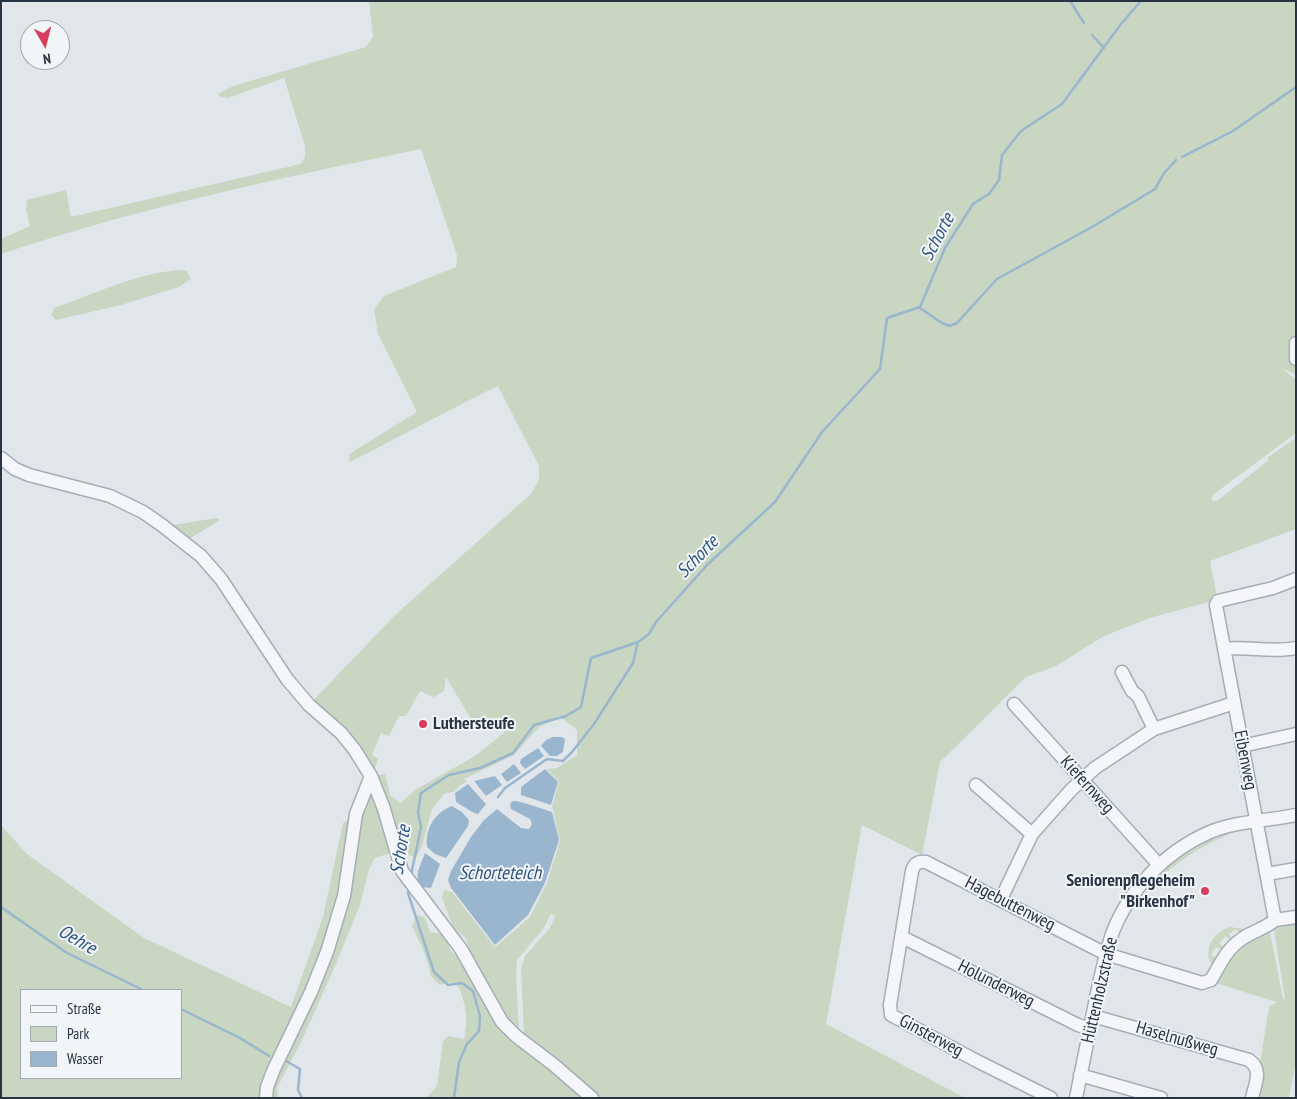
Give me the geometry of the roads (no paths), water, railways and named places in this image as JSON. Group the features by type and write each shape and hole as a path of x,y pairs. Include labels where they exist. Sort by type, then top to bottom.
{"street":[{"path":"1296,343 1296,359"},
{"path":"1,458 15,469 29,475 110,496 143,512 201,556 221,579 287,679 309,705 341,733 354,749 371,776 384,809 402,871 461,949 502,1022 516,1036 554,1065 592,1098"},
{"name":"Eibenweg","path":"1276,920 1216,608 1218,601 1273,588 1296,579"},
{"path":"1224,649 1237,647 1272,651 1296,648"},
{"path":"1122,672 1132,691 1138,696 1154,729"},
{"path":"1001,899 1032,834 1082,779 1115,753 1154,729 1234,703"},
{"name":"Kiefernweg","path":"1014,704 1159,865"},
{"path":"1242,746 1296,734"},
{"path":"266,1098 267,1087 274,1069 311,992 327,952 344,896 356,814 371,776"},
{"path":"976,785 1032,834"},
{"name":"Hüttenholzstraße","path":"1076,1098 1106,954 1113,932 1127,904 1147,878 1159,865 1189,843 1209,833 1236,824 1296,816"},
{"name":"Hagebuttenweg","path":"913,866 918,862 926,862 1106,954 1204,983 1211,980 1218,964 1235,944 1276,920"},
{"name":"Ginsterweg","path":"913,866 890,1005 891,1015 1051,1098"},
{"path":"1267,874 1296,869"},
{"path":"1276,920 1296,917"},
{"name":"Holunderweg","path":"902,938 1078,1025 1091,1022"},
{"name":"Haselnußweg","path":"1091,1022 1188,1042 1249,1060 1255,1064 1257,1069 1252,1098"},
{"path":"1080,1075 1161,1098"}],"water":[{"path":"553,737 565,739 563,752 557,756 550,756 541,746 546,740"},
{"path":"538,748 544,756 525,769 520,763 521,759"},
{"path":"514,764 521,773 507,782 501,774"},
{"path":"545,769 558,782 551,805 521,795 521,787"},
{"path":"495,776 502,785 486,796 474,781"},
{"path":"468,784 486,804 478,814 456,802 455,793"},
{"name":"Schorteteich","path":"513,801 552,812 559,840 545,883 528,915 495,945 451,888 448,880 451,871 471,837 484,820 497,809 521,828 529,829 532,824 530,819 511,809 510,804"},
{"path":"452,806 462,812 469,820 468,826 446,858 435,854 427,847 427,840 432,822 440,813"},
{"path":"425,853 440,864 431,888 421,887 417,884 418,871"}],"waterway":[{"path":"1070,1 1084,23"},
{"name":"Schorte","path":"411,875 421,827 418,812 421,793 449,775 480,768 513,753 534,725 566,716 581,707 591,658 638,642 649,634 656,622 708,564 775,502 822,432 880,369 887,318 920,307 945,248 973,204 989,194 999,180 1002,155 1021,131 1062,104 1121,24 1141,1"},
{"path":"1092,35 1104,48"},
{"path":"1182,157 1233,131 1296,87"},
{"path":"920,308 942,323 950,326 957,323 997,279 1092,227 1155,189 1164,173 1176,160"},
{"path":"498,797 505,788 547,759 563,761 572,752 594,724 633,663 638,642"},
{"name":"Schorte","path":"409,888 408,893 434,972 448,985 462,983 473,991 480,1016 479,1031 467,1044 459,1062 454,1098"},
{"name":"Oehre","path":"1,907 67,953 141,989"},
{"name":"Oehre","path":"182,1009 240,1038 269,1056"},
{"name":"Oehre","path":"286,1061 300,1069 298,1090 302,1098"}],"place":[{"name":"Luthersteufe","path":"423,724"},
{"name":"Seniorenpflegeheim \"Birkenhof\"","path":"1205,891"}]}
